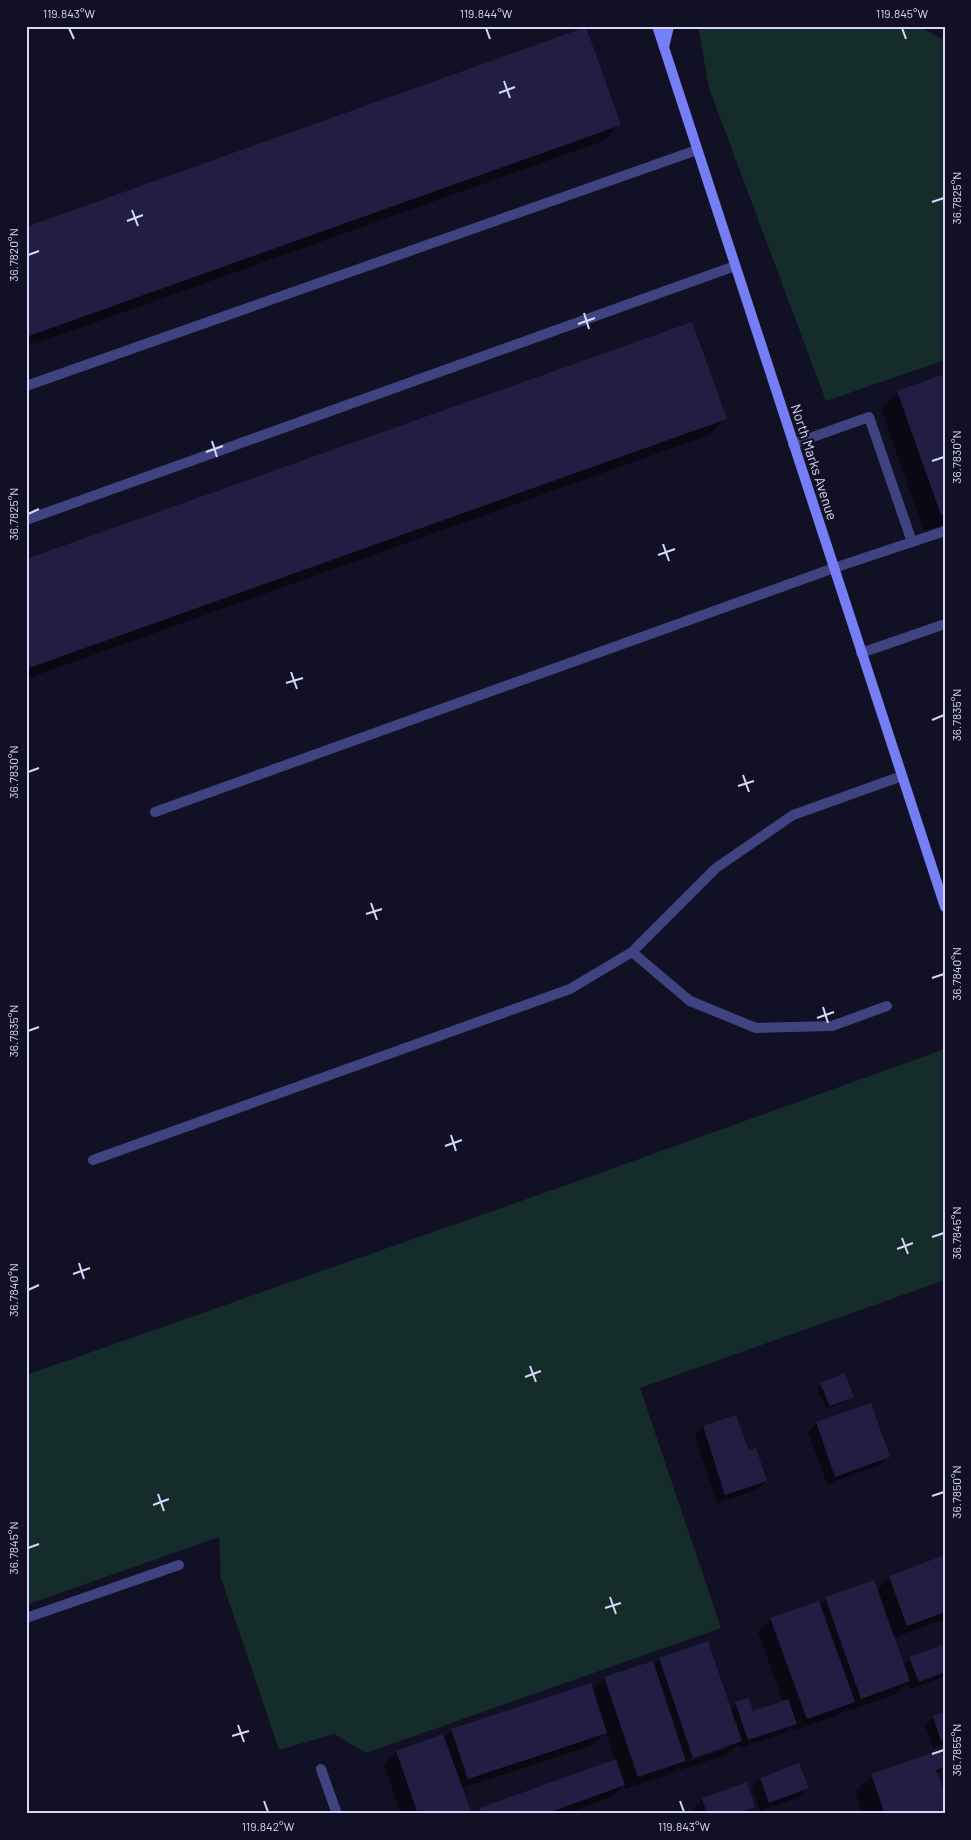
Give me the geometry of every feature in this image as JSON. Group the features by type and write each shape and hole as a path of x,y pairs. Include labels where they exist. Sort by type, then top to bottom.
{"main road":[{"name":"North Marks Avenue","path":"657,26 945,906"},
{"path":"664,48 669,26"}],"street":[{"path":"26,386 697,150"},
{"path":"26,520 735,266"},
{"path":"793,444 869,417 912,542"},
{"path":"155,812 834,568 945,531"},
{"path":"862,653 945,624"},
{"path":"93,1160 570,989 632,952 716,868 792,815 902,776"},
{"path":"632,952 690,1002 756,1028 832,1026 887,1006"},
{"path":"26,1618 180,1565"},
{"path":"321,1769 337,1814"}],"green space":[{"path":"698,26 919,26 945,41 945,360 826,401 709,88"},
{"path":"945,1049 945,1280 640,1388 721,1628 366,1753 334,1734 279,1750 221,1578 219,1537 26,1605 26,1375 578,1181"}],"building":[{"path":"586,27 621,125 26,337 26,227"},
{"path":"692,322 727,419 26,669 26,559"},
{"path":"945,374 945,514 941,515 897,391"},
{"path":"845,1373 854,1397 830,1406 820,1383"},
{"path":"871,1403 890,1457 835,1477 816,1422"},
{"path":"736,1415 749,1451 756,1448 767,1481 725,1495 703,1426"},
{"path":"945,1555 945,1612 907,1626 889,1576"},
{"path":"874,1580 910,1681 861,1699 825,1597"},
{"path":"819,1601 855,1702 807,1719 770,1618"},
{"path":"708,1641 742,1741 693,1758 659,1658"},
{"path":"945,1644 945,1672 919,1682 909,1657"},
{"path":"653,1661 686,1761 638,1777 604,1677"},
{"path":"591,1683 607,1733 468,1779 451,1729"},
{"path":"749,1698 753,1711 788,1699 797,1724 748,1740 735,1702"},
{"path":"945,1712 945,1739 941,1741 933,1716"},
{"path":"443,1734 472,1814 418,1814 396,1751"},
{"path":"940,1750 945,1761 945,1767 936,1770 945,1794 945,1814 885,1814 871,1774"},
{"path":"616,1759 625,1785 545,1814 482,1814 479,1808"},
{"path":"799,1763 809,1788 769,1803 760,1778"},
{"path":"747,1782 755,1807 737,1814 707,1814 702,1798"}]}
